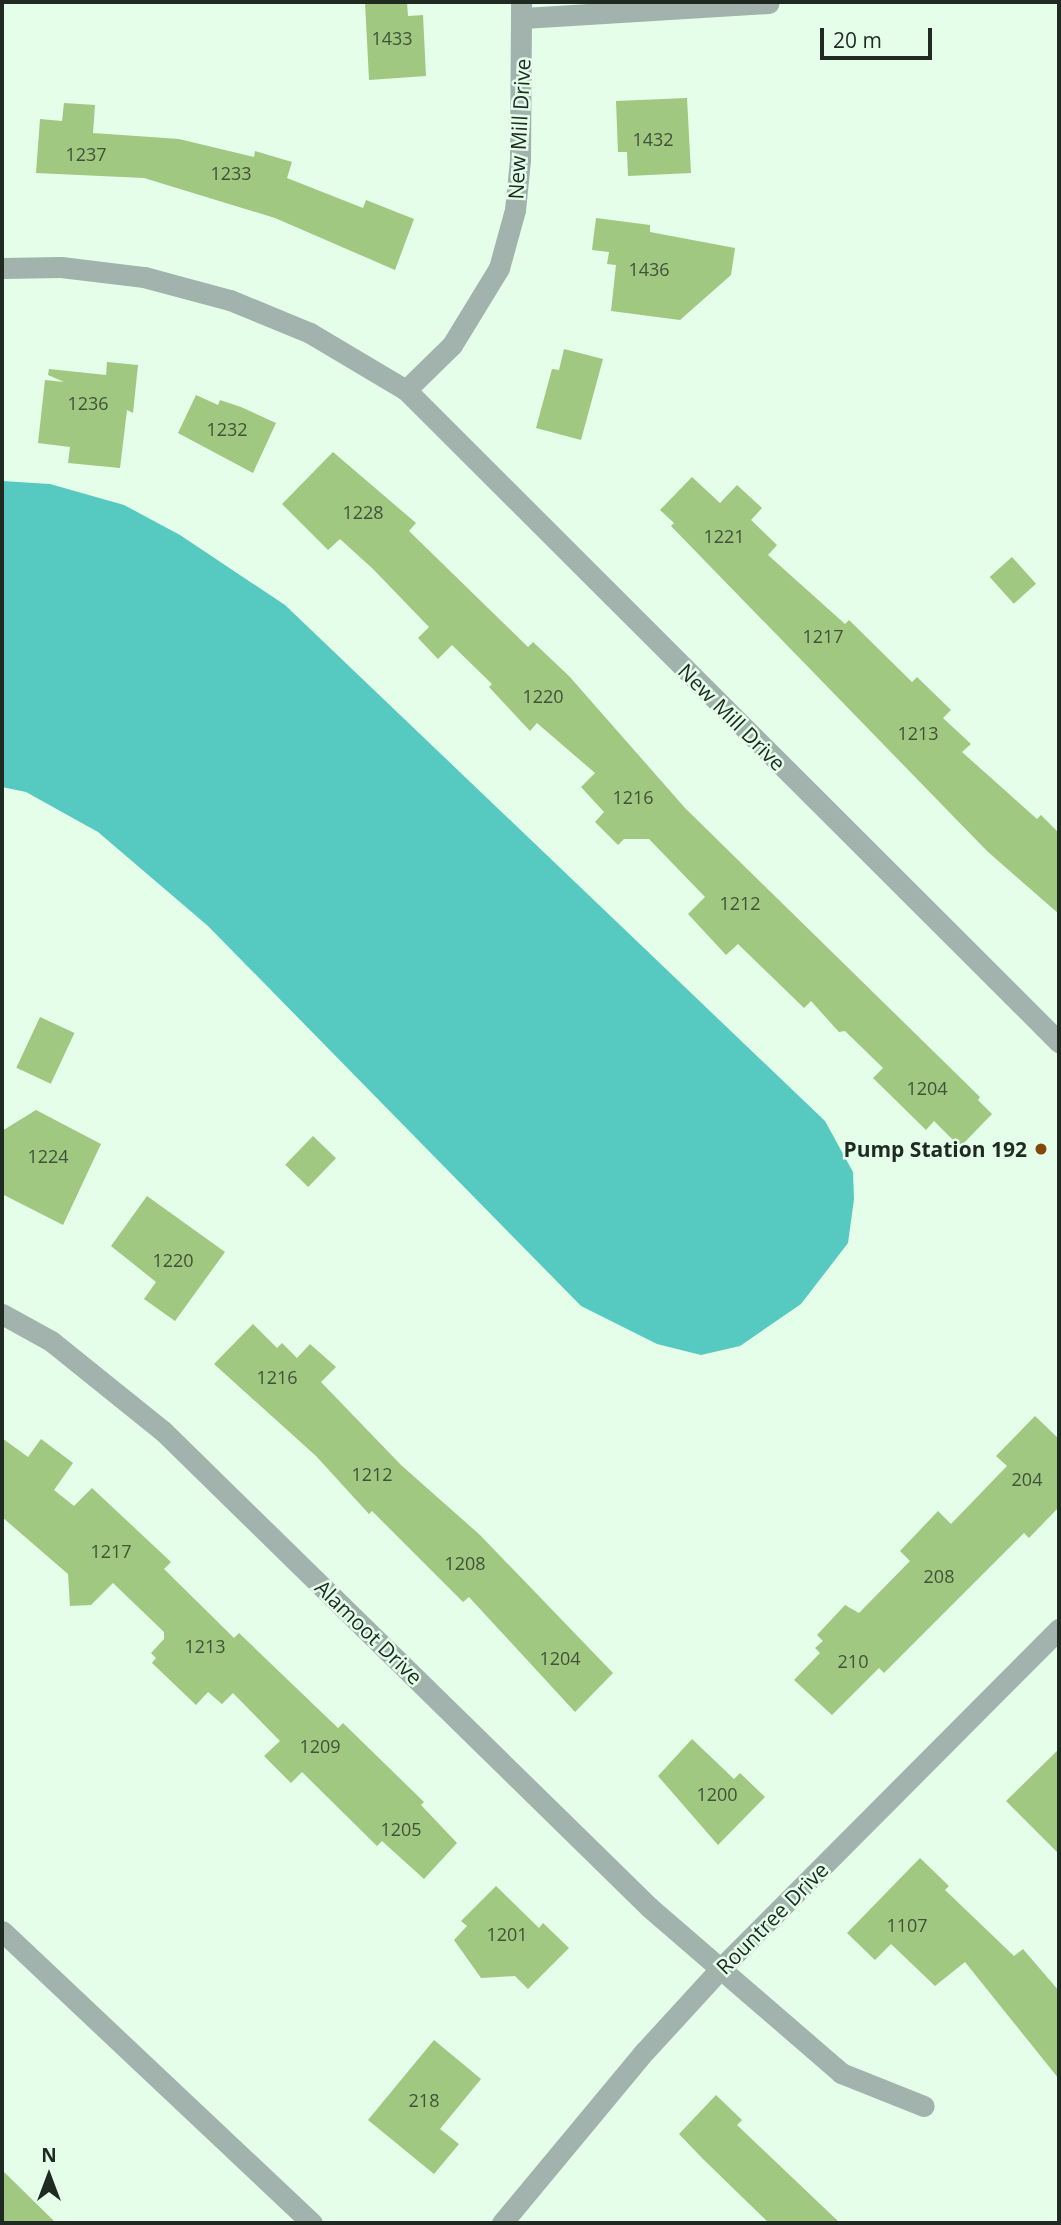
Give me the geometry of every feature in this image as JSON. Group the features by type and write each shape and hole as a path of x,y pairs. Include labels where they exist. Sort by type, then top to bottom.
{"street":[{"path":"522,10 769,3"},
{"name":"New Mill Drive","path":"406,390 452,345 499,268 515,210 522,10"},
{"name":"New Mill Drive","path":"2,268 61,267 144,276 230,300 310,333 406,390 1059,1042"},
{"name":"Alamoot Drive","path":"2,1314 51,1340 163,1431 649,1907 841,2073 924,2106"},
{"name":"Rountree Drive","path":"502,2223 637,2061 722,1968 1059,1629"},
{"path":"2,1931 312,2223"}],"water":[{"path":"2,481 50,484 124,505 180,535 285,605 825,1121 853,1172 854,1199 848,1243 801,1304 740,1346 701,1355 657,1344 581,1306 208,926 98,832 26,792 2,787"}],"building":[{"path":"365,2 407,2 408,16 423,15 426,76 369,80"},
{"path":"687,98 691,173 628,176 627,152 618,152 616,101"},
{"path":"64,103 95,105 93,133 179,139 254,157 255,151 292,162 287,178 363,208 366,200 414,219 395,270 275,218 144,178 36,173 40,119 62,121"},
{"path":"596,218 650,225 650,232 735,248 731,275 680,320 611,311 616,265 607,264 609,252 592,250"},
{"path":"564,349 603,359 581,440 536,428 552,369 559,370"},
{"path":"107,362 138,365 133,413 127,410 120,468 68,463 70,447 38,443 45,380 64,382 48,375 49,369 106,375"},
{"path":"196,395 218,405 220,400 241,407 276,423 253,473 178,433"},
{"path":"333,452 416,523 409,531 528,647 533,642 569,676 685,808 980,1097 978,1100 992,1114 960,1147 934,1121 926,1130 873,1078 883,1068 845,1031 839,1032 811,1001 804,1008 738,944 726,955 688,914 705,897 649,839 624,839 618,845 595,822 604,812 581,787 595,773 537,723 530,731 489,687 492,684 452,645 438,659 418,638 429,627 373,569 340,539 328,550 282,504"},
{"path":"692,477 720,503 737,485 762,508 751,520 777,545 768,555 845,624 849,620 912,682 917,677 951,710 943,718 971,744 962,752 1037,819 1041,815 1059,833 1059,914 987,851 671,526 674,523 660,510"},
{"path":"1012,557 1036,584 1014,604 990,577"},
{"path":"40,1017 74,1033 51,1084 16,1068"},
{"path":"36,1110 101,1144 63,1225 2,1194 2,1131"},
{"path":"313,1136 336,1158 308,1187 285,1165"},
{"path":"147,1196 225,1252 175,1321 144,1299 156,1282 111,1246"},
{"path":"253,1324 277,1348 282,1343 297,1358 310,1344 336,1367 321,1382 401,1465 480,1535 613,1673 575,1712 469,1597 463,1602 372,1511 369,1514 316,1456 214,1364"},
{"path":"1035,1416 1059,1439 1059,1507 1029,1538 1024,1533 884,1673 879,1668 832,1715 794,1680 820,1653 815,1648 823,1641 817,1635 845,1605 859,1613 910,1561 900,1551 938,1511 951,1524 1007,1466 996,1456"},
{"path":"2,1438 28,1457 41,1439 73,1463 54,1490 74,1506 92,1488 171,1562 164,1569 234,1638 239,1633 338,1728 343,1723 424,1802 421,1805 457,1843 424,1879 382,1841 377,1846 302,1772 291,1783 264,1756 280,1741 233,1693 222,1704 208,1692 196,1705 152,1663 156,1658 151,1653 164,1639 164,1632 113,1583 91,1605 70,1606 68,1574 2,1517"},
{"path":"692,1739 734,1779 740,1773 765,1797 718,1845 658,1776"},
{"path":"1059,1749 1059,1854 1006,1801"},
{"path":"920,1858 949,1886 945,1890 1014,1956 1023,1949 1059,1991 1059,2079 965,1962 935,1986 891,1944 875,1960 847,1933"},
{"path":"496,1886 539,1928 543,1923 569,1948 528,1989 515,1976 481,1978 454,1940 467,1926 461,1921"},
{"path":"434,2040 481,2079 440,2129 459,2144 434,2174 368,2120"},
{"path":"716,2095 742,2120 737,2125 840,2223 769,2223 702,2158 679,2134"},
{"path":"2,2170 56,2223 2,2223"}],"place":[{"name":"Pump Station 192","path":"1041,1149"}]}
